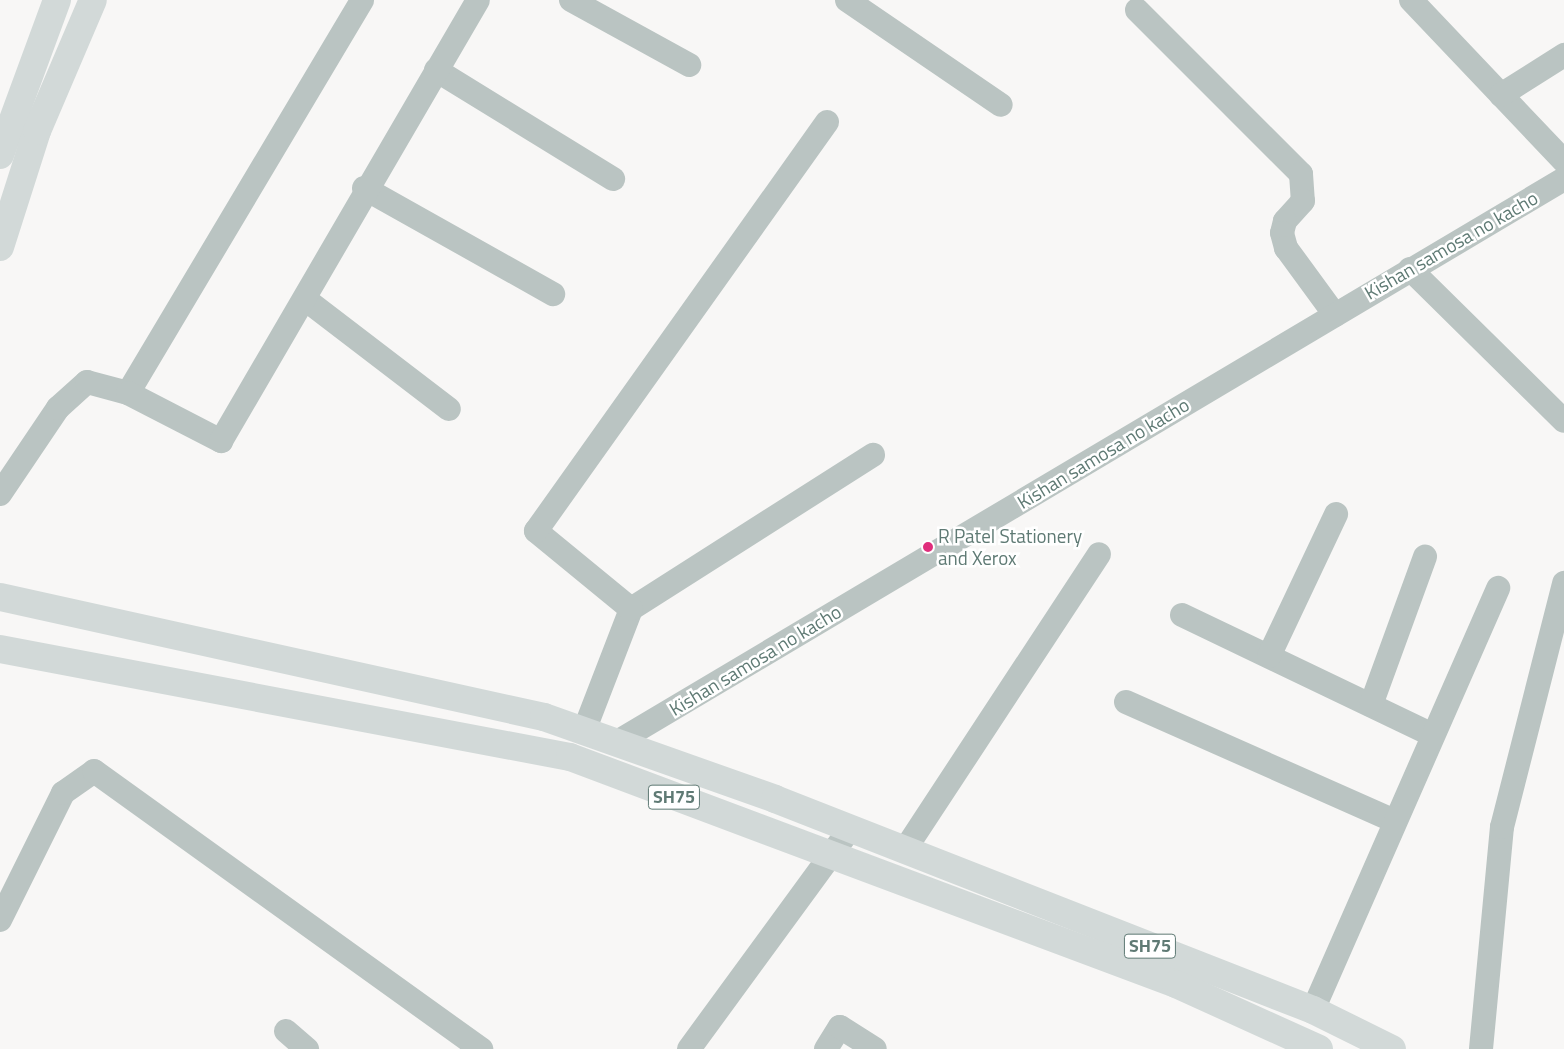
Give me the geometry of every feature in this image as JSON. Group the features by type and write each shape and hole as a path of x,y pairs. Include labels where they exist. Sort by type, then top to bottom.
{"main road":[{"path":"0,155 57,0"},
{"path":"0,247 37,131 93,0"},
{"name":"SH75","path":"0,597 544,717 617,742 850,829 1313,1010 1392,1049"},
{"name":"SH75","path":"0,649 535,747 831,854 1176,984 1319,1049"}],"street":[{"path":"128,393 362,0"},
{"path":"0,494 58,408 87,382 128,393 220,441 305,299 364,188 478,0"},
{"path":"571,0 689,65"},
{"path":"847,0 1001,106"},
{"path":"1411,0 1564,161"},
{"path":"1137,10 1301,174 1303,202 1285,221 1282,233 1286,248 1335,315"},
{"path":"1501,95 1564,55"},
{"path":"436,70 613,179"},
{"path":"631,609 536,531 826,122"},
{"name":"Kishan samosa no kacho","path":"617,742 1410,269 1564,180"},
{"path":"364,188 553,294"},
{"path":"1410,269 1564,421"},
{"path":"305,299 449,409"},
{"path":"584,731 631,609 873,455"},
{"path":"1269,656 1336,514"},
{"path":"904,851 1099,554"},
{"path":"1371,705 1426,557"},
{"path":"1481,1049 1502,827 1564,584"},
{"path":"1313,1010 1394,821 1498,588"},
{"path":"1182,614 1432,735"},
{"path":"1126,702 1394,821"},
{"path":"0,920 63,793 94,771 481,1049"},
{"path":"689,1049 850,829"},
{"path":"826,1049 840,1027 875,1049"},
{"path":"286,1031 307,1049"}],"place":[{"name":"R Patel Stationery and Xerox","path":"928,547"}]}
